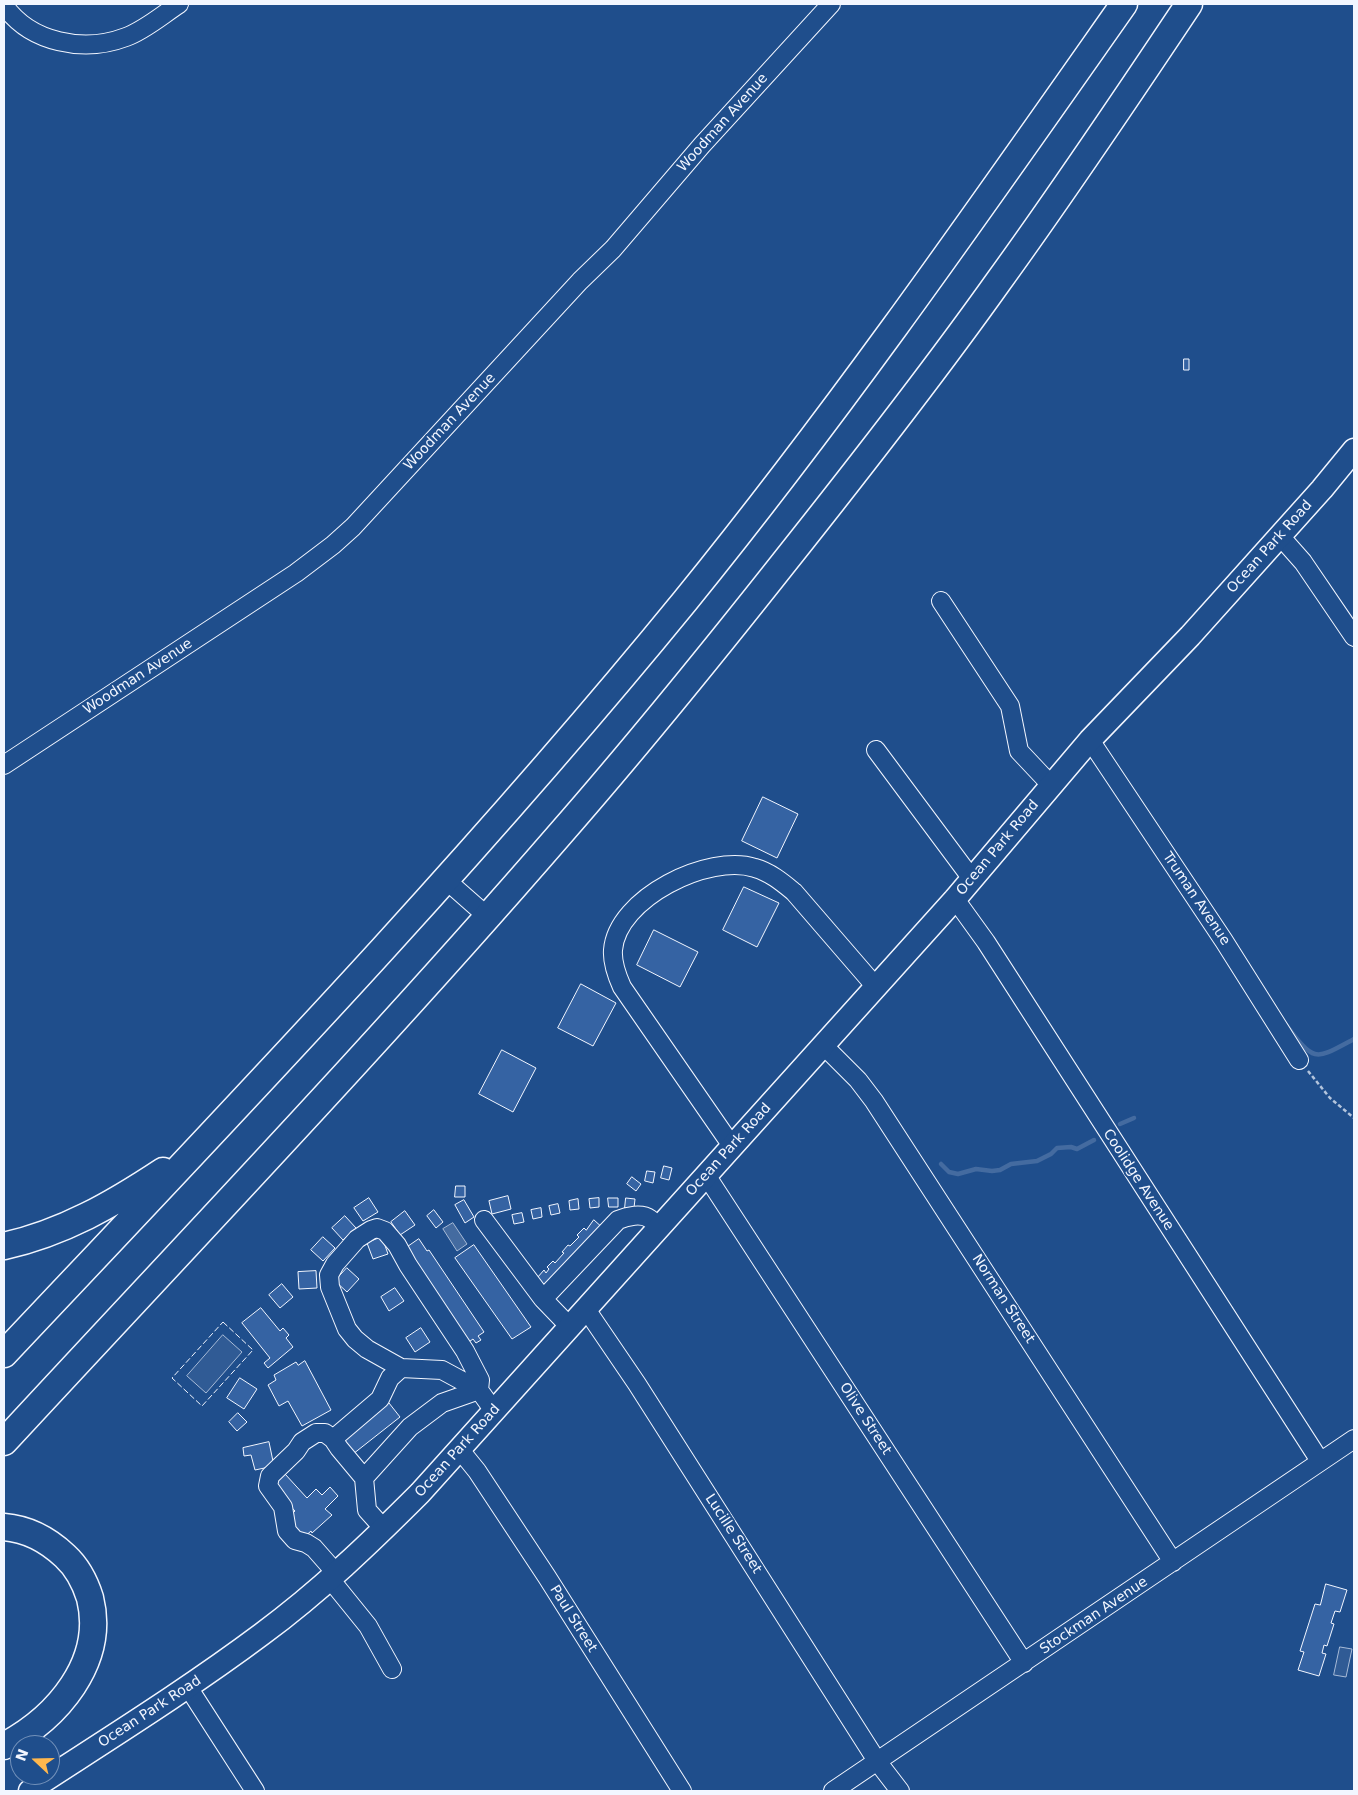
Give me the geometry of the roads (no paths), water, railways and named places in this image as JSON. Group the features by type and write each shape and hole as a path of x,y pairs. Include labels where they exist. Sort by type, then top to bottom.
{"highway":[{"path":"4,1354 201,1145 446,880 604,698 680,606 828,418 954,246 1124,4"},
{"path":"4,1442 352,1067 488,917 698,671 852,477 998,283 1189,4"},
{"path":"4,1246 52,1232 95,1213 201,1145"},
{"path":"4,1527 37,1535 48,1541 71,1562 85,1584 93,1616 93,1630 88,1656 71,1689 48,1715 34,1727 4,1746"}],"main road":[{"name":"Ocean Park Road","path":"18,1791 40,1788 188,1687 263,1633 333,1576 384,1529 460,1450 955,899 1090,740 1190,636 1354,450"}],"street":[{"path":"4,5 19,23 53,40 76,44 98,44 127,37 178,4"},
{"name":"Woodman Avenue","path":"4,765 296,573 353,527 580,280 613,249 702,145 831,4"},
{"path":"1280,536 1303,562 1354,637"},
{"path":"941,601 1010,706 1019,751 1052,785"},
{"name":"Truman Avenue","path":"1090,740 1224,941 1300,1060"},
{"path":"876,750 972,879"},
{"path":"732,1146 622,987 613,961 613,950 616,937 631,912 640,902 660,887 697,872 727,866 755,868 782,882 794,892 876,987"},
{"path":"446,880 488,917"},
{"name":"Coolidge Avenue","path":"955,899 986,942 1320,1462"},
{"name":"Norman Street","path":"823,1045 858,1080 874,1102 1173,1562"},
{"name":"Olive Street","path":"706,1175 1024,1663"},
{"path":"543,1299 618,1220 625,1217 645,1217 650,1219 658,1228"},
{"path":"484,1220 543,1299 570,1327"},
{"path":"479,1390 480,1380 465,1351 408,1265 397,1245 385,1231 377,1228 357,1240 335,1264 329,1274 330,1287 347,1329 355,1339 367,1349 400,1368 442,1370 479,1390 494,1411"},
{"name":"Lucille Street","path":"586,1309 637,1384 878,1761 900,1791"},
{"path":"333,1439 380,1399 390,1378 400,1368"},
{"path":"364,1478 416,1422 442,1403 479,1390"},
{"path":"384,1529 367,1510 364,1478 329,1435 321,1433 312,1434 272,1474 268,1482 268,1486 283,1506 287,1531 295,1540 306,1543 314,1548 368,1626 392,1669"},
{"name":"Stockman Avenue","path":"832,1791 1354,1439"},
{"name":"Paul Street","path":"460,1450 494,1496 547,1577 682,1791"},
{"path":"188,1687 255,1791"}],"waterway":[{"path":"1287,1026 1304,1047 1316,1054 1331,1051 1354,1039"},
{"path":"1120,1124 1134,1118"},
{"path":"941,1164 949,1172 958,1174 976,1169 1000,1170 1011,1164 1037,1161 1051,1154 1057,1148 1071,1147 1077,1149 1094,1140"}]}
